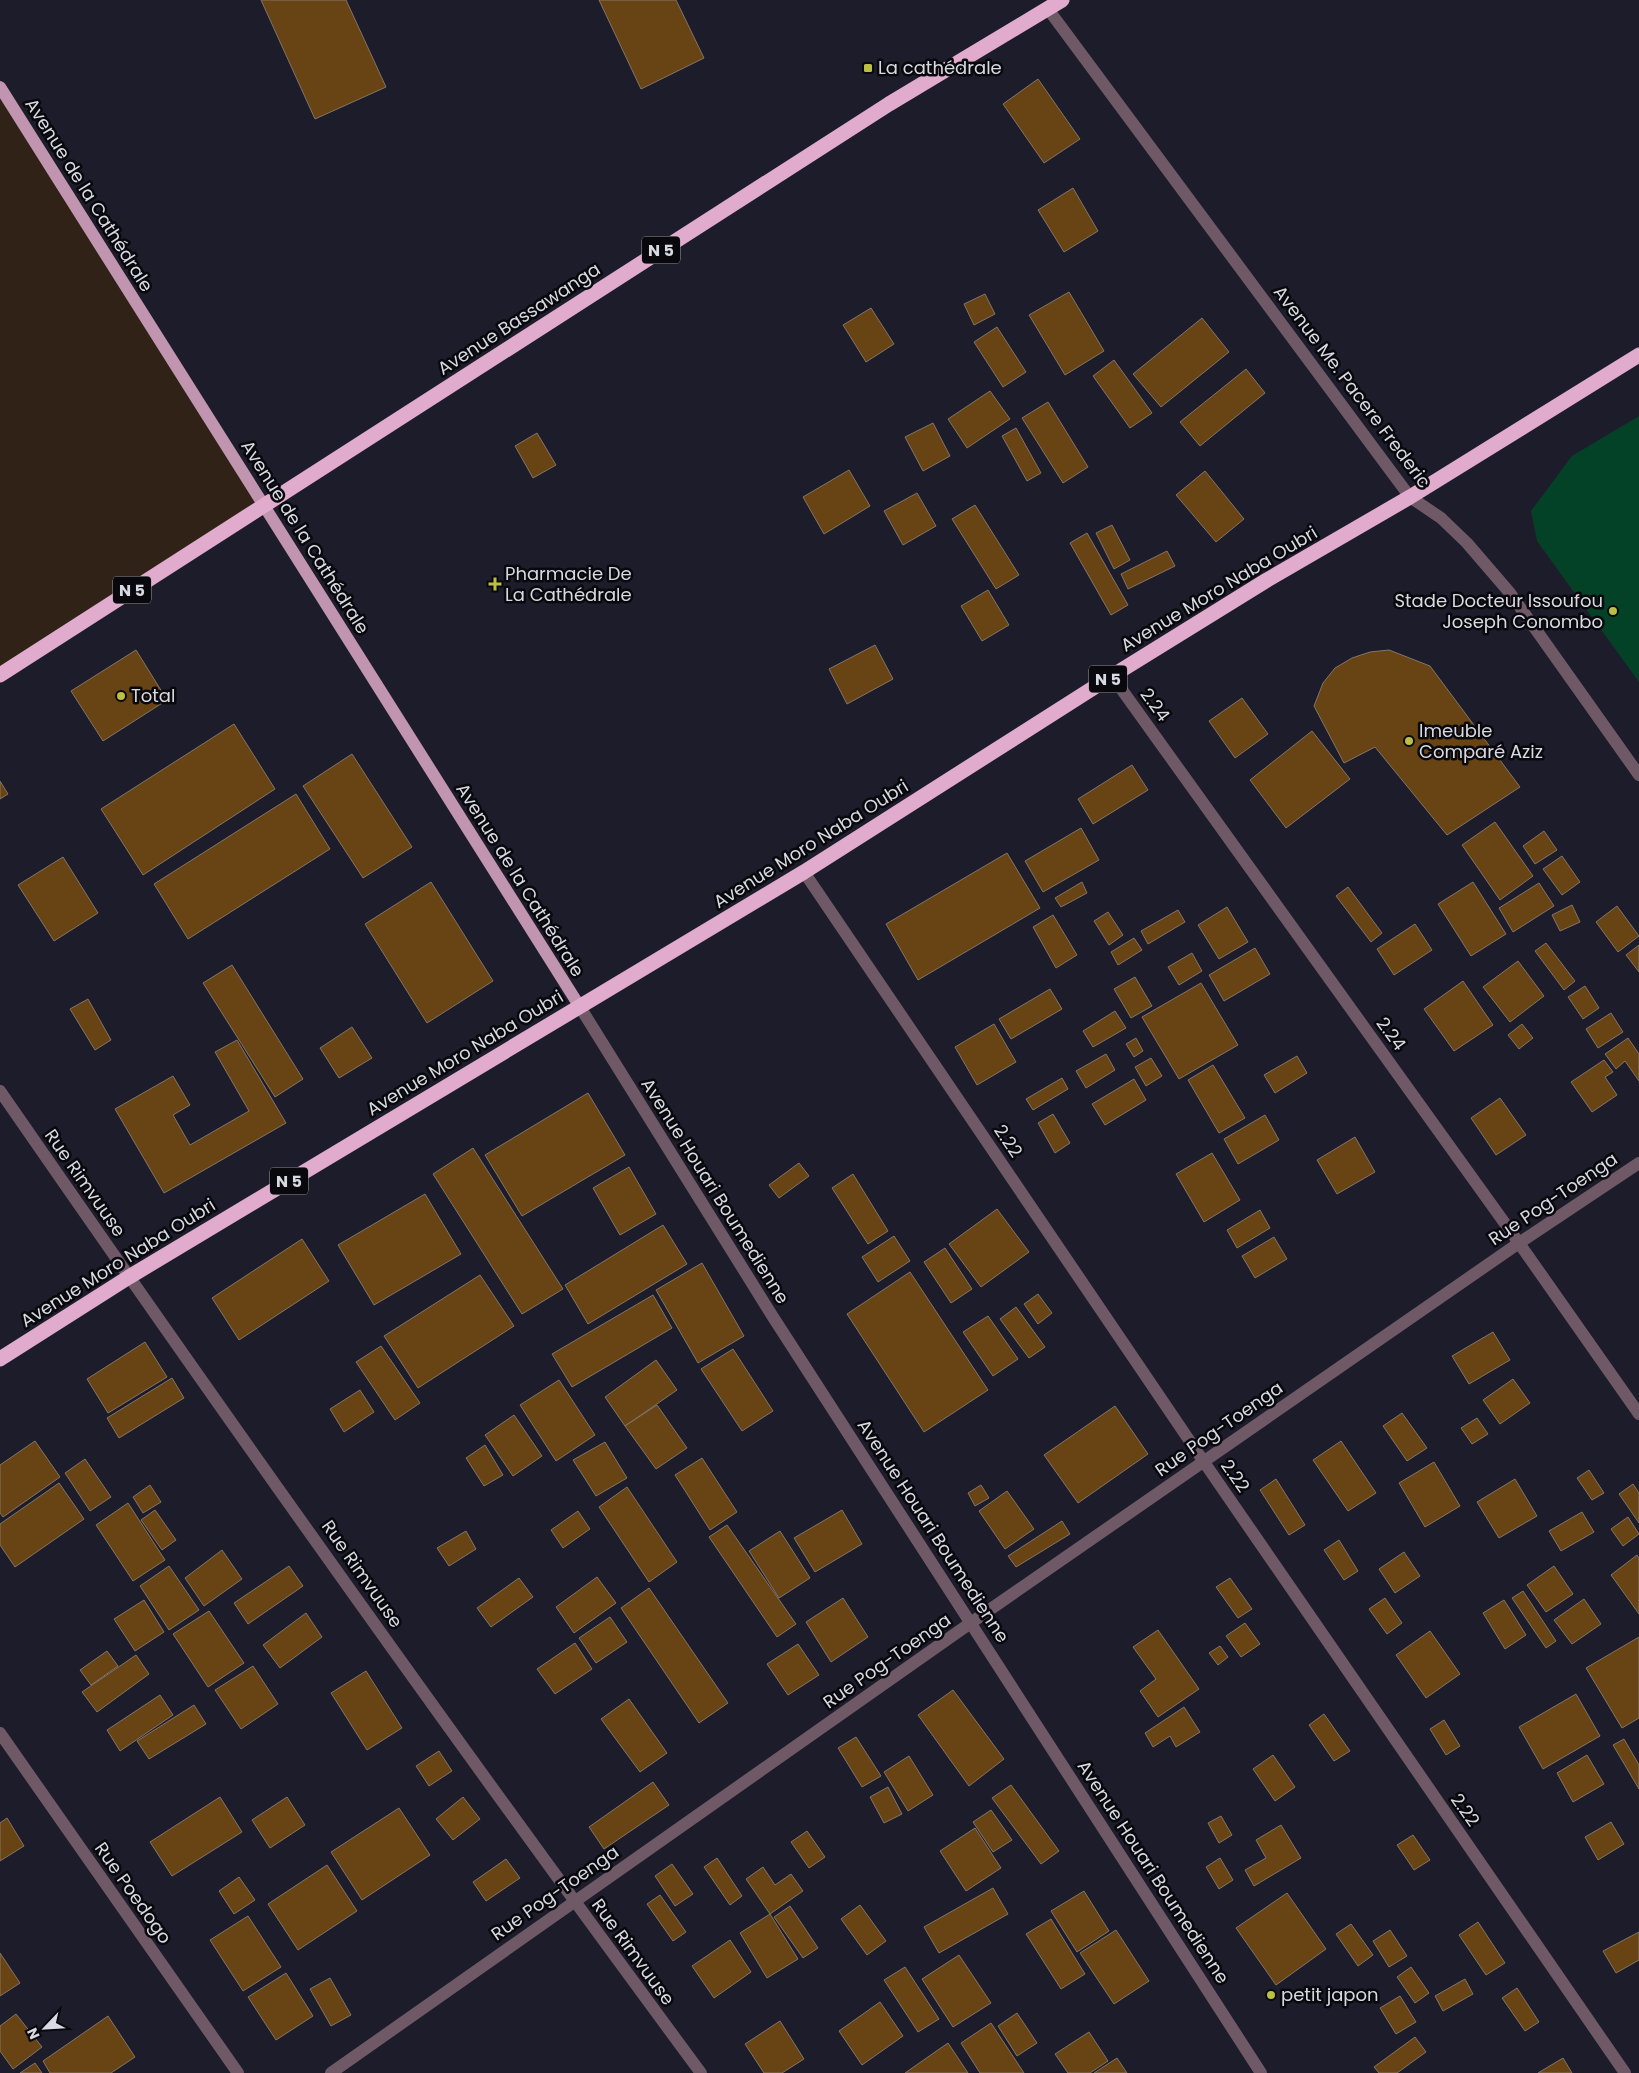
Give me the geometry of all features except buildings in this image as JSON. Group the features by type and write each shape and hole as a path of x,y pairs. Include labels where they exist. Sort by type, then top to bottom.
{"highway":[{"name":"Avenue Bassawanga","path":"0,675 881,109 1062,0"},
{"name":"Avenue Moro Naba Oubri","path":"0,1359 129,1277 804,872 1267,580 1410,497 1639,355"}],"main road":[{"name":"Avenue de la Cathédrale","path":"0,87 580,1007"}],"street":[{"name":"Avenue Me. Pacere Frederic","path":"1048,9 1410,497 1441,518 1467,543 1510,594 1639,775"},
{"name":"2.24","path":"1112,676 1519,1243 1639,1414"},
{"name":"2.22","path":"804,872 1204,1462 1625,2073"},
{"name":"Avenue Houari Boumedienne","path":"580,1007 773,1317 972,1622 1261,2073"},
{"name":"Rue Rimvuuse","path":"0,1092 129,1277 574,1900 701,2073"},
{"name":"Rue Pog-Toenga","path":"331,2073 574,1900 972,1622 1519,1243 1639,1163"},
{"name":"Rue Poedogo","path":"0,1733 238,2073"}],"shaded area":[{"path":"0,87 264,505 0,673"}],"green space":[{"name":"Stade Docteur Issoufou Joseph Conombo","path":"1639,416 1639,682 1537,541 1531,511 1572,456"}],"place":[{"name":"La cathédrale","path":"868,68"},
{"name":"Pharmacie De La Cathédrale","path":"495,584"},
{"name":"Stade Docteur Issoufou Joseph Conombo","path":"1613,611"},
{"name":"Total","path":"121,696"},
{"name":"Imeuble Comparé Aziz","path":"1409,741"},
{"name":"petit japon","path":"1271,1995"}]}
